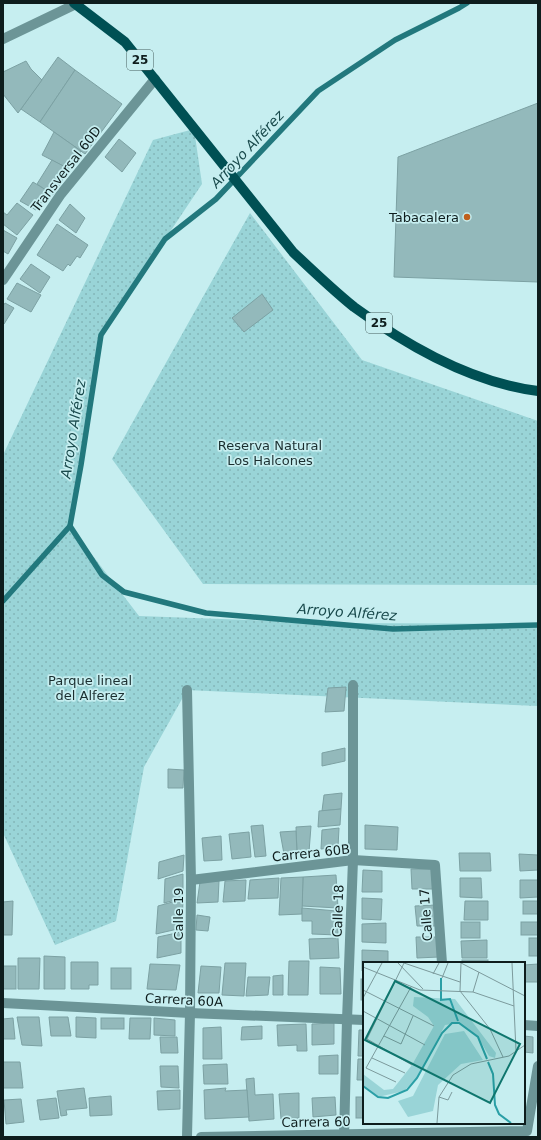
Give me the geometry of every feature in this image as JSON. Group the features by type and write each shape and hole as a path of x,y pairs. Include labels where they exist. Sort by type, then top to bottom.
{"main road":[{"name":"25","path":"75,3 125,42 293,252 325,283 354,307 416,346 473,374 501,384 538,391"}],"street":[{"path":"3,39 75,3"},
{"name":"Transversal 60D","path":"3,280 61,194 155,79"},
{"name":"Calle 18","path":"345,1136 347,1020 353,860 353,686"},
{"name":"Calle 19","path":"187,690 191,880 187,1137"},
{"name":"Carrera 60B","path":"191,880 353,860 435,865"},
{"name":"Calle 17","path":"435,865 442,962"},
{"name":"Carrera 60A","path":"3,1003 363,1020"},
{"path":"525,1025 538,1026"},
{"name":"Carrera 60","path":"201,1137 345,1136 527,1131 538,1066"}],"green space":[{"name":"Parque lineal del Alferez","path":"194,129 202,184 101,335 70,526 139,616 331,623 538,624 538,706 187,690 144,767 116,921 55,945 3,833 3,455 153,140"},
{"name":"Reserva Natural Los Halcones","path":"250,213 362,360 538,421 538,585 203,584 112,459"}],"building":[{"path":"58,57 75,70 40,122 21,109"},
{"path":"26,61 31,69 42,80 18,113 3,94 3,72"},
{"path":"75,70 122,104 85,154 40,122"},
{"name":"Tabacalera","path":"538,103 538,282 394,277 398,157"},
{"path":"54,132 81,151 71,170 42,155"},
{"path":"119,139 136,153 122,172 105,157"},
{"path":"52,160 69,169 53,195 37,184"},
{"path":"33,182 49,192 36,210 20,201"},
{"path":"17,203 33,215 17,235 3,224 3,212 7,215"},
{"path":"70,204 85,218 76,233 59,220"},
{"path":"57,224 88,245 80,258 77,256 70,266 68,264 63,271 37,255"},
{"path":"3,230 17,238 8,254 3,251"},
{"path":"31,264 50,277 40,293 20,279"},
{"path":"17,283 41,295 31,312 7,299"},
{"path":"262,294 273,310 244,332 232,318"},
{"path":"5,303 14,308 4,324 3,306"},
{"path":"346,687 344,711 325,712 328,688"},
{"path":"345,748 345,761 322,766 322,753"},
{"path":"168,769 184,770 183,788 168,788"},
{"path":"342,793 341,809 322,811 324,795"},
{"path":"341,809 340,825 318,827 319,811"},
{"path":"263,825 266,856 255,857 251,826"},
{"path":"365,825 398,827 397,850 365,849"},
{"path":"311,826 309,852 297,853 296,827"},
{"path":"339,828 338,847 321,849 322,830"},
{"path":"296,831 297,853 284,854 280,832"},
{"path":"249,832 251,857 232,859 229,834"},
{"path":"221,836 222,860 204,861 202,838"},
{"path":"459,853 490,853 491,871 460,871"},
{"path":"519,854 538,855 538,870 520,871"},
{"path":"184,855 183,871 158,879 159,862"},
{"path":"411,869 432,869 433,889 412,889"},
{"path":"363,870 382,871 382,892 362,892"},
{"path":"183,874 183,898 164,903 165,879"},
{"path":"336,875 338,908 302,906 303,877"},
{"path":"303,877 302,914 279,915 281,878"},
{"path":"279,878 278,898 248,899 250,880"},
{"path":"460,878 481,878 482,898 460,897"},
{"path":"246,880 245,901 223,902 225,881"},
{"path":"520,880 538,880 538,897 520,898"},
{"path":"219,881 218,902 197,903 200,882"},
{"path":"362,898 382,899 381,920 362,919"},
{"path":"183,899 182,928 156,934 158,906"},
{"path":"13,901 12,935 3,935 3,902"},
{"path":"465,901 488,901 488,920 464,920"},
{"path":"523,901 538,901 538,914 523,914"},
{"path":"435,905 436,926 417,926 415,906"},
{"path":"302,908 337,911 338,935 312,934 312,921 302,921"},
{"path":"197,915 210,917 208,931 196,930"},
{"path":"461,922 480,922 480,938 461,938"},
{"path":"521,922 538,922 538,935 521,935"},
{"path":"386,923 386,943 362,942 362,924"},
{"path":"181,932 181,953 157,958 158,937"},
{"path":"416,937 437,937 439,957 417,958"},
{"path":"338,938 339,958 310,959 309,939"},
{"path":"529,938 538,938 538,956 529,956"},
{"path":"487,940 487,958 462,958 461,941"},
{"path":"362,950 388,951 388,962 363,962 362,971"},
{"path":"44,956 65,957 65,989 44,989"},
{"path":"18,958 40,958 39,989 18,989"},
{"path":"462,960 488,960 488,962 462,962"},
{"path":"289,961 309,961 308,995 288,995"},
{"path":"71,962 98,962 98,985 89,985 89,989 71,989"},
{"path":"225,963 246,963 244,996 222,995"},
{"path":"150,964 180,965 176,990 147,989"},
{"path":"538,964 538,982 525,982 525,965"},
{"path":"3,966 16,966 16,989 3,989"},
{"path":"201,966 221,967 219,993 198,993"},
{"path":"320,967 340,968 341,994 320,994"},
{"path":"111,968 131,968 131,989 111,989"},
{"path":"283,975 283,995 273,995 273,976"},
{"path":"248,977 270,977 268,995 246,996"},
{"path":"361,979 363,979 363,1000 361,1000"},
{"path":"17,1017 39,1017 42,1046 22,1045"},
{"path":"49,1017 68,1017 71,1036 51,1036"},
{"path":"76,1017 96,1018 96,1038 76,1037"},
{"path":"13,1018 15,1039 3,1039 3,1019"},
{"path":"101,1018 124,1018 124,1029 101,1029"},
{"path":"130,1018 151,1018 150,1039 129,1039"},
{"path":"154,1018 175,1020 175,1036 154,1035"},
{"path":"334,1023 334,1044 312,1045 312,1024"},
{"path":"306,1024 307,1051 297,1051 297,1045 278,1046 277,1025"},
{"path":"262,1026 262,1039 241,1040 242,1027"},
{"path":"221,1027 222,1059 203,1059 203,1028"},
{"path":"359,1030 363,1030 363,1056 358,1056"},
{"path":"525,1036 533,1037 533,1053 525,1052"},
{"path":"160,1037 177,1037 178,1053 161,1053"},
{"path":"338,1055 338,1074 319,1074 319,1056"},
{"path":"358,1059 363,1059 363,1080 357,1080"},
{"path":"3,1062 20,1062 23,1088 3,1088"},
{"path":"227,1064 228,1084 204,1084 203,1065"},
{"path":"160,1066 178,1066 179,1088 161,1087"},
{"path":"254,1078 255,1095 273,1094 274,1119 249,1121 246,1079"},
{"path":"84,1088 87,1108 66,1110 67,1115 61,1116 57,1091"},
{"path":"226,1088 225,1091 247,1090 249,1117 205,1119 204,1090"},
{"path":"180,1090 180,1109 158,1110 157,1091"},
{"path":"299,1093 299,1118 281,1119 279,1094"},
{"path":"111,1096 112,1115 90,1116 89,1098"},
{"path":"335,1097 336,1115 313,1117 312,1098"},
{"path":"356,1097 363,1097 363,1118 356,1118"},
{"path":"56,1098 59,1118 40,1120 37,1100"},
{"path":"21,1099 24,1122 6,1124 4,1100"}],"waterway":[{"name":"Arroyo Alférez","path":"467,3 395,40 318,91 216,199 165,239 101,335 70,526 102,575 124,592 206,613 393,629 538,625"},
{"path":"3,601 70,526"}],"place":[{"name":"Tabacalera","path":"467,217"}]}
